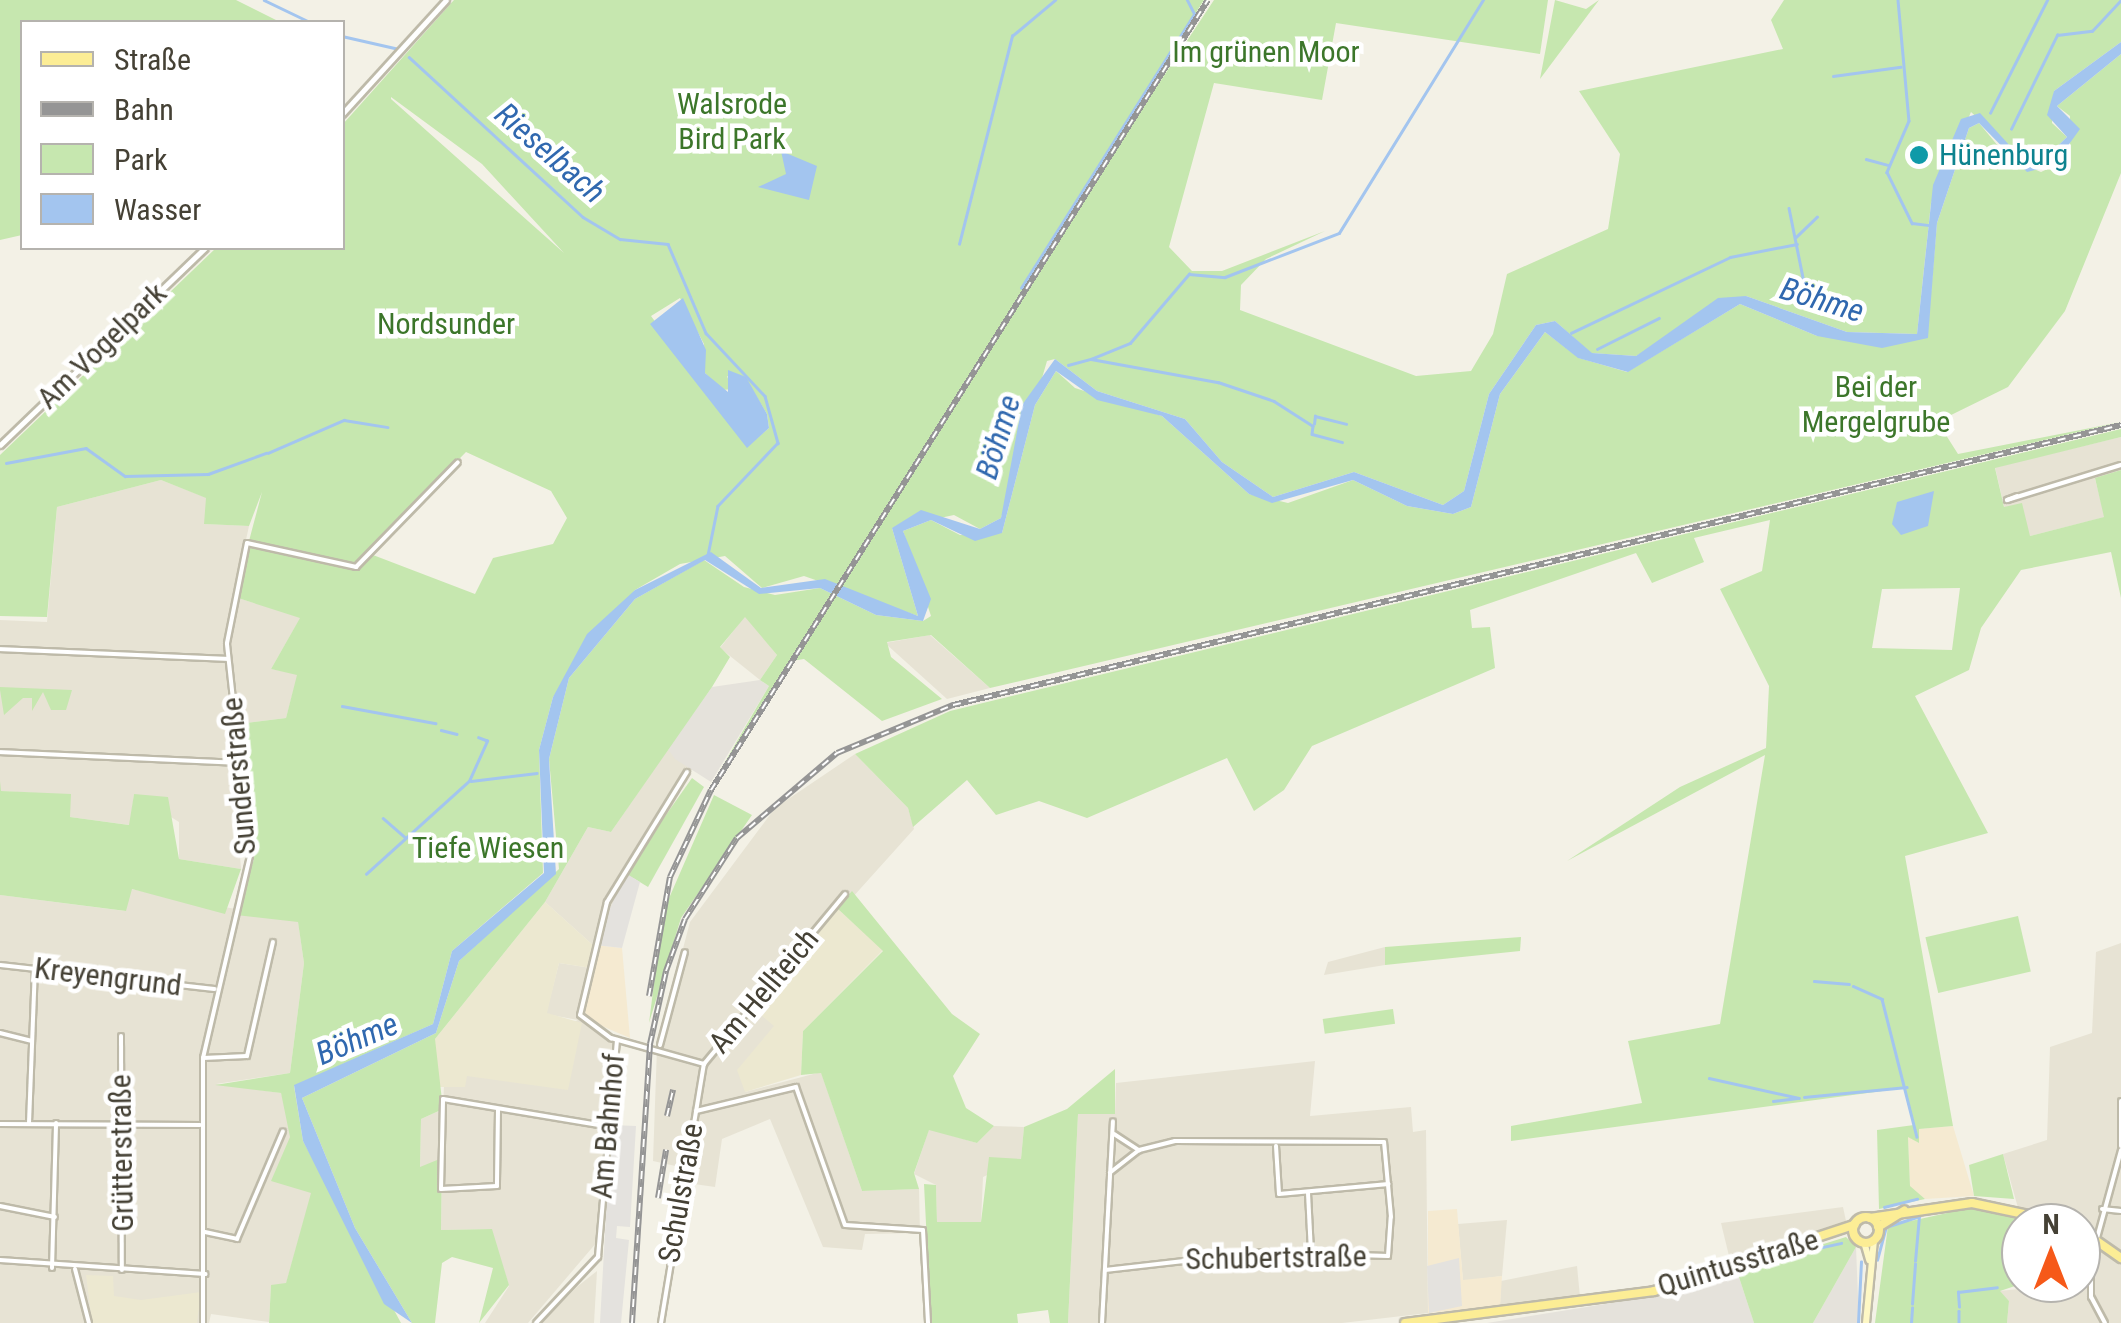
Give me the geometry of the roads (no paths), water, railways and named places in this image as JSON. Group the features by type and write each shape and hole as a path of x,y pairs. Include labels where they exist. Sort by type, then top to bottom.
{"main road":[{"name":"Quintusstraße","path":"1405,1323 1473,1320 1654,1290 1834,1234 1870,1218 1906,1210 1987,1204 2001,1207"},
{"path":"1866,1323 1869,1241 1878,1227 1906,1210"},
{"path":"1870,1218 1878,1227"},
{"path":"1854,1224 1854,1235 1869,1241"},
{"name":"Quintusstraße","path":"1834,1234 1854,1235"}],"street":[{"path":"345,111 446,0"},
{"name":"Am Vogelpark","path":"0,444 202,250"},
{"name":"Sunderstraße","path":"202,1323 206,1274 203,1058 215,989 250,856 228,659 247,542 356,567 458,462"},
{"path":"2016,496 2121,465"},
{"path":"0,648 228,659"},
{"path":"0,752 239,763"},
{"name":"Am Bahnhof","path":"536,1323 596,1262 605,1126 617,1040 580,1021 592,940 687,772"},
{"name":"Am Hellteich","path":"617,1040 660,1045 704,1064 845,894"},
{"path":"203,1058 248,1056 273,942"},
{"path":"660,1045 685,952"},
{"name":"Kreyengrund","path":"0,965 215,989"},
{"path":"29,1123 35,968"},
{"path":"0,1034 32,1040"},
{"name":"Grütterstraße","path":"122,1036 122,1270"},
{"name":"Schulstraße","path":"661,1323 704,1064"},
{"path":"696,1112 796,1087 845,1226 923,1230 928,1323"},
{"path":"498,1110 496,1186 441,1189 443,1099 605,1126"},
{"path":"2101,1213 2121,1148 2121,1101"},
{"path":"1102,1323 1113,1121"},
{"path":"52,1268 56,1123"},
{"path":"0,1124 202,1125"},
{"path":"205,1232 237,1239 283,1131"},
{"path":"1112,1134 1139,1150"},
{"path":"1110,1173 1139,1150 1194,1139 1276,1146 1384,1142 1390,1184 1279,1194 1276,1146"},
{"name":"Schubertstraße","path":"1105,1270 1311,1253 1388,1256 1390,1184"},
{"path":"1308,1192 1311,1253"},
{"path":"0,1206 55,1216"},
{"path":"2102,1209 2121,1210"},
{"path":"0,1260 52,1268 206,1274"},
{"path":"75,1268 89,1323"}],"water":[{"path":"2121,42 2121,54 2057,106 2080,129 2054,165 2027,172 1979,123 1969,128 1937,223 1928,338 1882,348 1817,336 1740,304 1628,372 1578,358 1545,332 1500,394 1471,507 1453,514 1407,506 1353,480 1272,503 1249,494 1162,416 1097,400 1056,371 1035,405 1002,533 975,541 931,520 903,531 931,599 923,621 876,615 820,588 759,594 705,560 635,599 569,678 549,759 556,874 459,961 436,1033 302,1098 355,1228 412,1323 384,1304 303,1141 294,1085 433,1024 452,951 544,873 539,750 553,697 587,634 635,590 711,552 761,588 825,579 918,616 892,528 921,510 980,529 1001,518 1022,405 1055,359 1097,391 1185,419 1222,462 1273,497 1354,472 1443,505 1464,491 1489,394 1536,325 1555,321 1592,353 1636,356 1718,298 1746,296 1847,332 1917,334 1933,185 1961,119 1980,113 2021,158 2042,161 2067,137 2047,115 2054,91"},
{"path":"781,151 817,166 809,200 758,187 786,174"},
{"path":"683,298 706,350 705,373 728,392 728,370 746,377 767,414 769,428 747,448 650,324"},
{"path":"1934,491 1928,526 1901,535 1892,524 1897,502"}],"waterway":[{"name":"Rieselbach","path":"264,0 306,20"},
{"path":"959,244 1012,36 1055,0"},
{"path":"1021,288 1194,14 1187,0"},
{"path":"1091,359 1130,343 1189,274 1225,277 1339,233 1483,0"},
{"path":"1898,0 1909,121 1887,172 1912,223 1929,225"},
{"path":"1990,113 2047,0"},
{"path":"2011,129 2057,35 2092,31 2121,0"},
{"name":"Rieselbach","path":"345,37 399,49"},
{"name":"Rieselbach","path":"409,57 583,217 620,239 668,244 706,333 765,396 778,443 718,506 708,555"},
{"path":"1833,76 1900,67"},
{"path":"1866,159 1889,165"},
{"name":"Böhme","path":"1789,208 1806,292"},
{"path":"1796,237 1817,217"},
{"path":"1571,333 1730,257 1797,244"},
{"path":"1597,349 1659,318"},
{"path":"1068,365 1091,359 1218,382 1274,401 1313,426 1312,434 1342,442"},
{"path":"1314,424 1315,416 1346,424"},
{"path":"268,453 344,420 387,427"},
{"path":"6,463 86,448 125,476 208,474 266,453"},
{"path":"342,706 435,723"},
{"path":"441,730 457,734"},
{"path":"366,874 469,781 487,741 479,738"},
{"path":"471,781 537,773"},
{"path":"383,818 404,836"},
{"path":"1814,981 1849,984"},
{"path":"1853,986 1882,999 1917,1137"},
{"path":"1709,1078 1799,1098"},
{"path":"1804,1097 1907,1087"},
{"path":"1773,1101 1797,1098"},
{"path":"1884,1207 1917,1199"},
{"path":"1877,1260 1886,1227 1919,1216"},
{"path":"1915,1261 1919,1216"},
{"path":"1800,1252 1841,1243"},
{"path":"1858,1323 1861,1262"},
{"path":"1912,1304 1915,1264"},
{"path":"1959,1307 1958,1292 1997,1287"},
{"path":"1911,1323 1912,1308"},
{"path":"1959,1311 1959,1323"}],"railway":[{"path":"649,996 670,877 711,790 1208,0"},
{"path":"632,1323 650,1044 666,971 685,919 737,838 837,753 953,705 2121,425"},
{"path":"667,1116 673,1090"},
{"path":"658,1198 666,1150"}],"place":[{"name":"Hünenburg","path":"1919,155"}],"park label":[{"name":"Im grünen Moor","path":"1266,52"},
{"name":"Walsrode Bird Park","path":"732,121"},
{"name":"Nordsunder","path":"446,324"},
{"name":"Bei der Mergelgrube","path":"1876,404"},
{"name":"Tiefe Wiesen","path":"488,848"}]}
